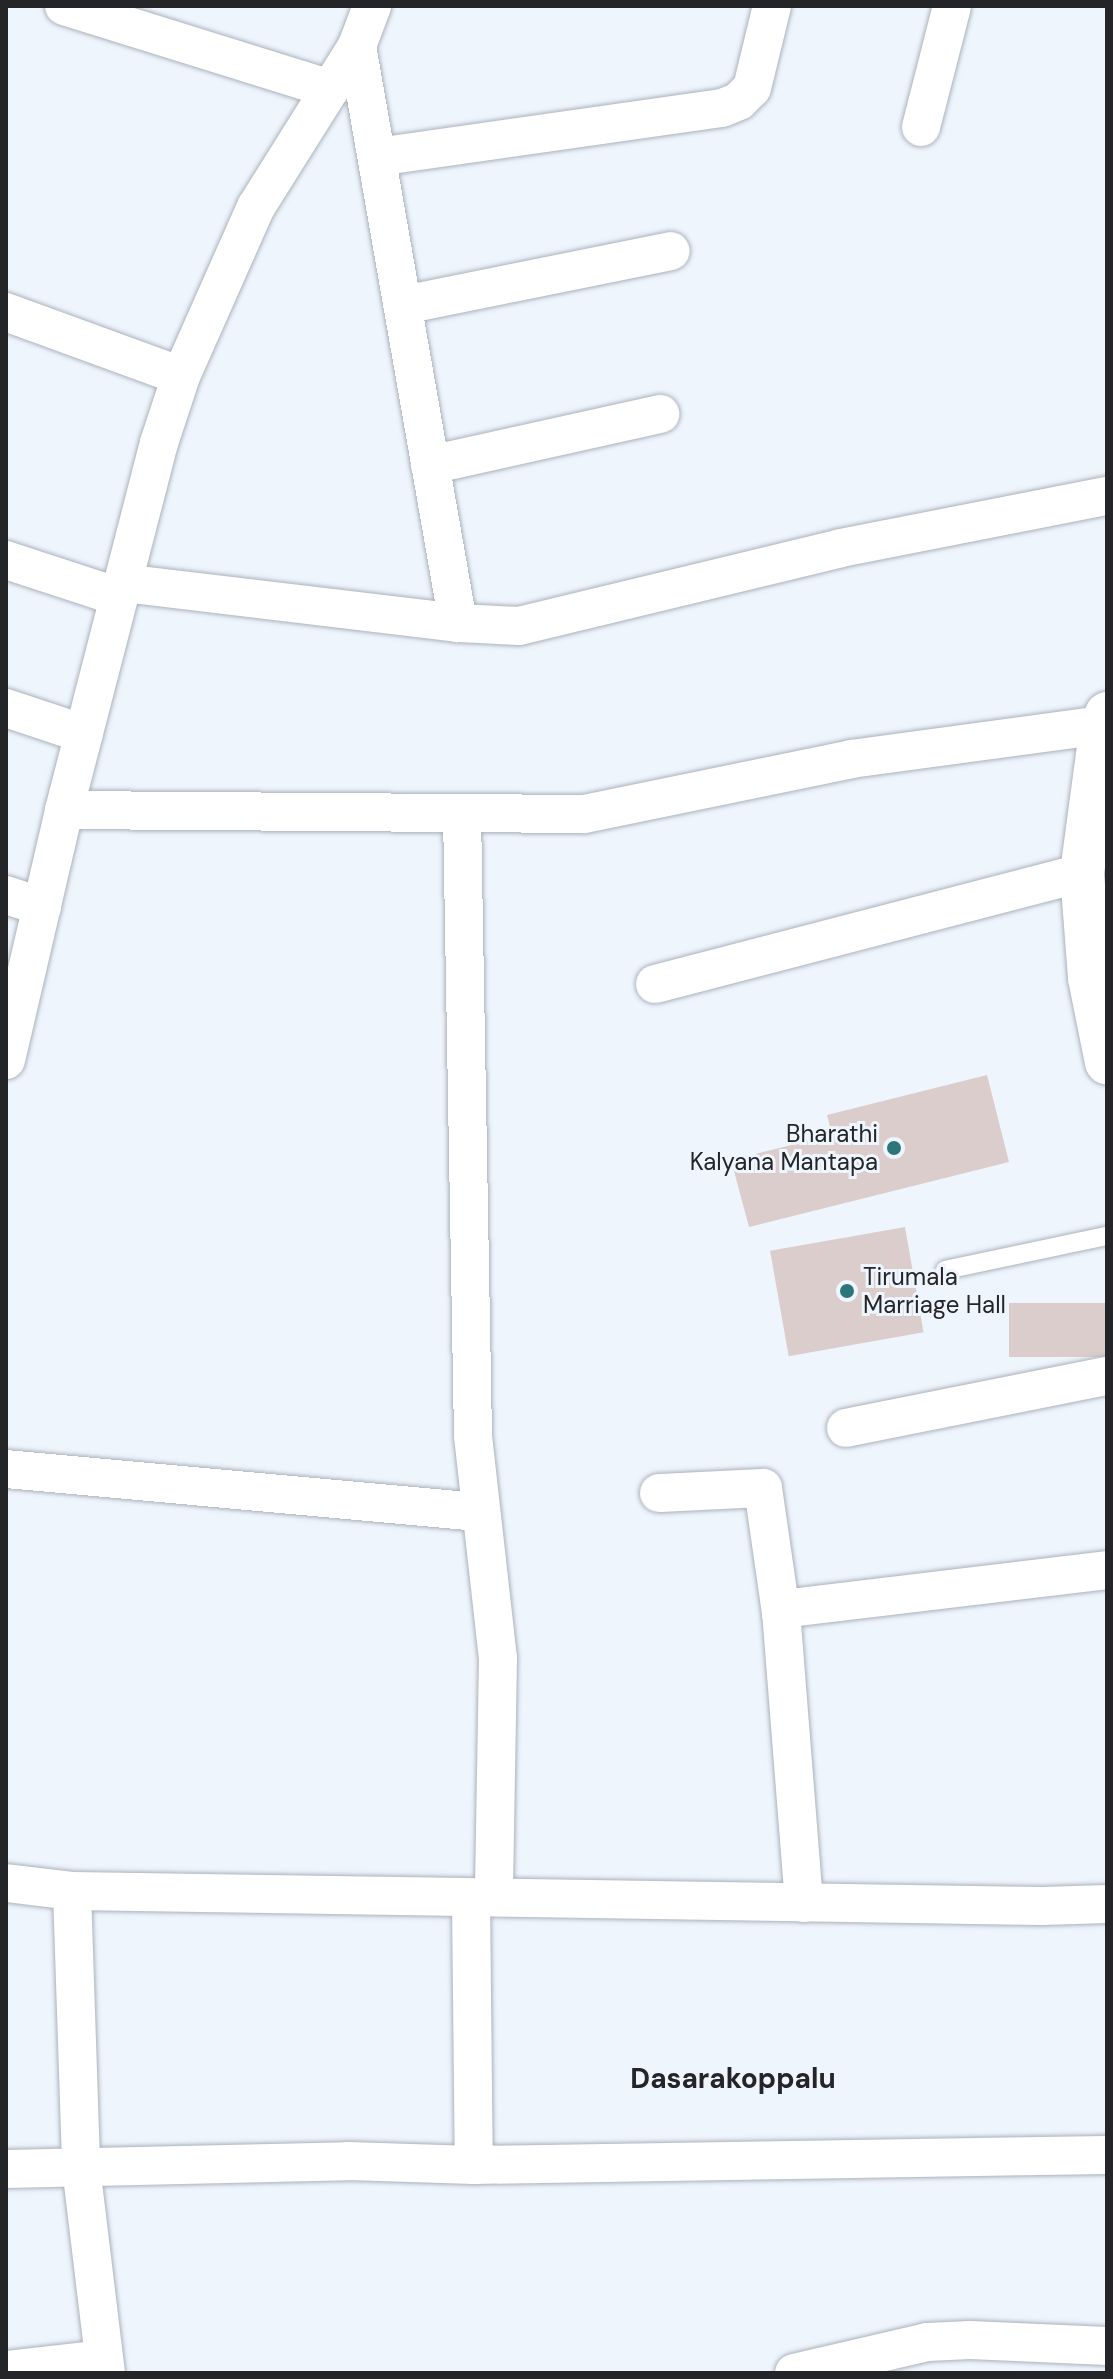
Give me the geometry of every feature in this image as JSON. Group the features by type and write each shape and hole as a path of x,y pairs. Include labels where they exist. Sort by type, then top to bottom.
{"main road":[{"path":"1104,720 1082,873 1090,978 1107,1062"}],"street":[{"path":"64,6 330,89"},
{"path":"6,1060 64,810 159,443 181,376 256,207 357,46 372,6"},
{"path":"377,157 722,108 739,101 752,88 772,6"},
{"path":"921,127 952,6"},
{"path":"357,46 458,623"},
{"path":"403,305 671,251"},
{"path":"6,312 181,376"},
{"path":"430,465 660,414"},
{"path":"6,560 121,590 458,623 519,626 841,548 1107,496"},
{"path":"6,708 84,734"},
{"path":"64,810 584,814 851,759 1104,720"},
{"path":"462,813 473,1436 498,1658 482,1897 474,2165"},
{"path":"655,984 1082,873"},
{"path":"6,895 42,907"},
{"path":"846,1428 1107,1376"},
{"path":"6,1469 480,1512"},
{"path":"659,1493 763,1488 781,1613 804,1903"},
{"path":"781,1613 790,1608 1107,1570"},
{"path":"6,1883 72,1891 804,1903 1107,1904"},
{"path":"6,2370 104,2366 81,2167 72,1891"},
{"path":"6,2169 348,2161 474,2165 1107,2155"},
{"path":"794,2373 927,2342 970,2340 1107,2346"}],"lane":[{"path":"945,1270 1107,1236"}],"building":[{"name":"Bharathi Kalyana Mantapa","path":"987,1075 1009,1162 749,1227 731,1160 832,1135 827,1115"},
{"name":"Tirumala Marriage Hall","path":"905,1227 924,1332 789,1356 770,1251"},
{"path":"1009,1303 1107,1303 1107,1357 1009,1357"}],"place":[{"name":"Bharathi Kalyana Mantapa","path":"894,1148"},
{"name":"Tirumala Marriage Hall","path":"847,1291"}],"district":[{"name":"Dasarakoppalu","path":"733,2079"}]}
